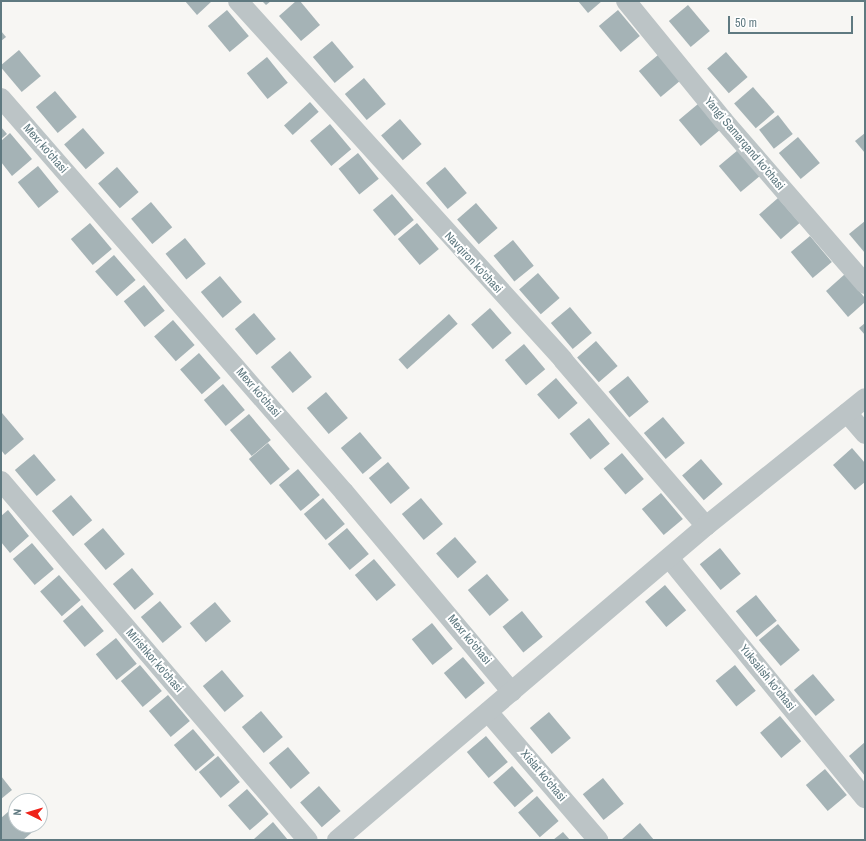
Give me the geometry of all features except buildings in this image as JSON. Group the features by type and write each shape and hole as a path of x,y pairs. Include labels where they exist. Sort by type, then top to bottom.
{"street":[{"name":"Navqiron ko'chasi","path":"238,1 563,360 706,526"},
{"name":"Yangi Samarqand ko'chasi","path":"626,1 723,120 865,284"},
{"name":"Mexr ko'chasi","path":"1,98 344,492 512,692"},
{"path":"337,840 706,526 865,398"},
{"path":"847,413 865,434"},
{"name":"Mirishkor ko'chasi","path":"1,481 308,840"},
{"name":"Yuksalish ko'chasi","path":"669,558 865,798"},
{"name":"Xislat ko'chasi","path":"488,712 598,840"}]}
